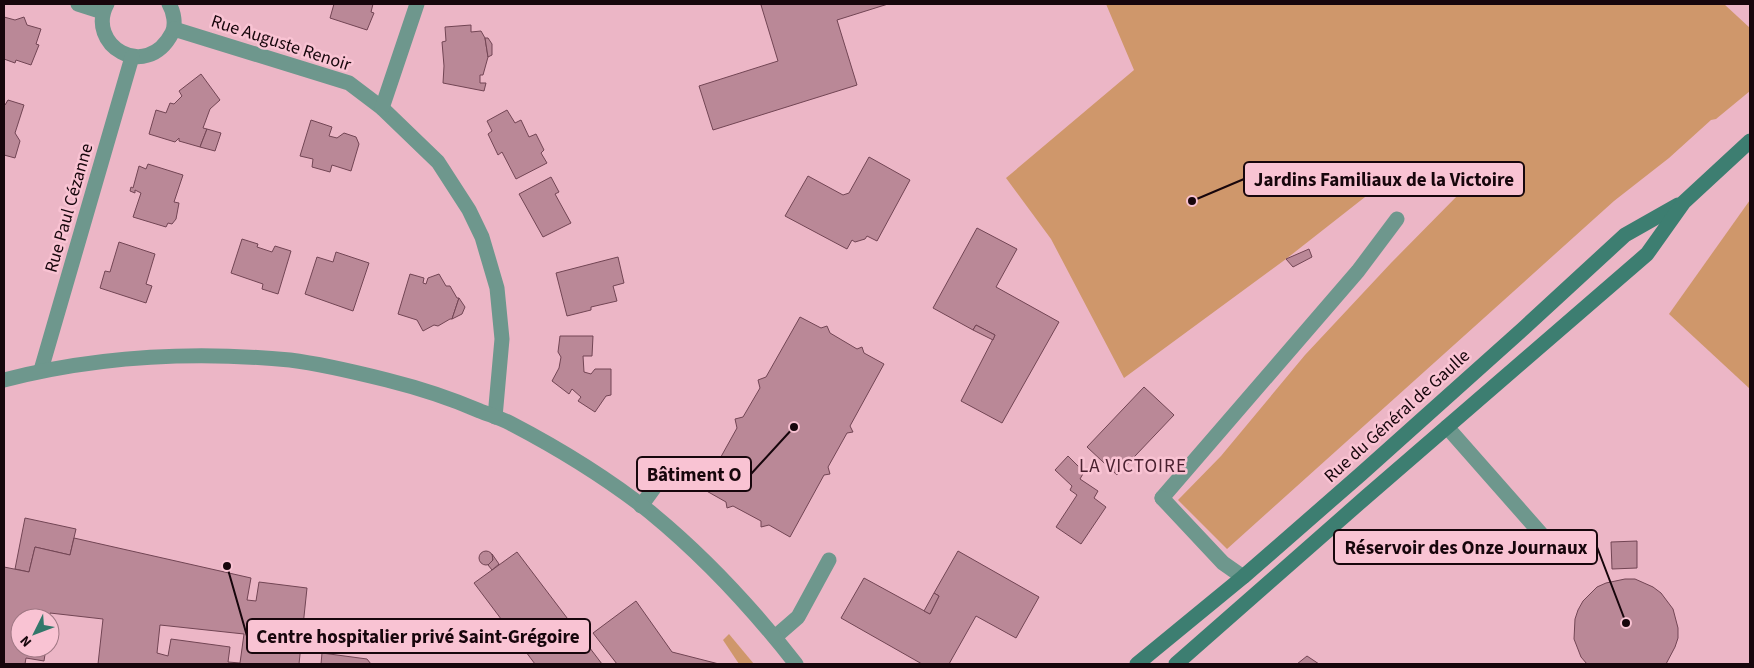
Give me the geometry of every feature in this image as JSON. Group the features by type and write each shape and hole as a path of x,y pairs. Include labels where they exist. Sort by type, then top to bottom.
{"main road":[{"name":"Rue du Général de Gaulle","path":"1176,664 1647,254 1684,202 1750,141"},
{"name":"Rue du Général de Gaulle","path":"1137,664 1243,576 1524,328 1625,236 1684,202"}],"street":[{"path":"78,4 105,8 104,32 114,48 132,57 150,56 165,45 174,29 173,10 169,4"},
{"path":"382,108 417,4"},
{"name":"Rue Auguste Renoir","path":"174,29 349,83 382,108 438,162 470,210 482,237 497,288 502,339 495,417"},
{"name":"Rue Paul Cézanne","path":"41,370 132,57"},
{"path":"1243,576 1223,563 1162,498 1358,271 1397,219"},
{"path":"4,380 41,370 131,358 204,356 291,360 348,370 446,396 508,422 574,460 641,506 706,562 742,599 796,664"},
{"path":"1447,427 1558,553"},
{"path":"641,506 659,481"},
{"path":"776,638 798,617 829,560"},
{"path":"776,638 790,664"}],"shaded area":[{"path":"1106,4 1724,4 1750,28 1750,91 1716,119 1711,120 1669,158 1614,201 1227,549 1178,500 1221,456 1305,355 1460,193 1402,168 1286,259 1124,378 1051,239 1006,178 1134,70"},
{"path":"1750,200 1750,389 1669,314"},
{"path":"729,634 754,664 739,664 723,640"}],"building":[{"path":"334,4 373,4 371,12 374,13 367,30 330,18"},
{"path":"888,4 837,20 857,85 713,130 699,86 778,61 761,5"},
{"path":"4,17 15,20 24,17 27,25 41,29 36,44 39,45 31,65 16,60 15,63 4,59"},
{"path":"471,25 471,32 481,31 485,38 488,57 483,75 480,75 480,83 486,83 484,91 443,83 442,42 446,41 445,27"},
{"path":"485,38 488,38 492,44 492,55 488,57"},
{"path":"201,74 220,100 210,109 203,128 207,129 200,147 179,141 179,138 175,142 149,134 156,110 166,113 170,103 174,104 182,96 179,91"},
{"path":"8,100 24,105 15,133 20,141 15,158 4,155 4,105"},
{"path":"507,110 515,123 521,120 529,137 536,134 544,150 541,153 547,163 516,179 502,152 498,155 488,134 492,131 487,121"},
{"path":"311,120 332,127 329,136 337,138 344,133 356,137 359,144 351,171 332,165 330,172 312,167 313,159 300,156"},
{"path":"207,129 221,133 215,151 200,147"},
{"path":"869,157 910,180 877,241 867,236 865,239 855,242 852,240 847,249 785,216 808,176 843,195 849,193"},
{"path":"148,164 183,175 174,202 179,203 176,219 172,224 168,223 166,227 133,217 141,193 135,190 135,193 130,191 131,187 133,188 139,166 146,169"},
{"path":"551,177 559,192 555,194 571,223 543,237 519,194"},
{"path":"977,228 1017,249 996,287 1059,322 1002,423 961,401 995,335 976,325 973,330 933,308"},
{"path":"242,239 258,244 257,247 272,252 275,246 291,251 278,294 262,289 263,284 231,273"},
{"path":"119,242 155,254 146,284 152,286 146,303 100,288 105,271 110,272"},
{"path":"1309,249 1312,257 1293,267 1286,259"},
{"path":"336,252 369,263 353,311 305,294 317,257 333,262"},
{"path":"618,257 624,283 613,286 617,301 591,307 591,310 567,316 556,273"},
{"path":"410,274 424,278 423,283 426,284 428,278 439,274 446,286 450,286 457,298 459,298 452,319 423,331 417,320 398,314"},
{"path":"459,298 465,307 462,314 452,319"},
{"path":"800,317 821,328 827,326 830,333 857,349 862,347 864,353 884,364 850,426 853,432 847,433 828,467 830,474 824,475 790,537 769,525 761,527 761,521 733,506 727,508 726,502 703,489 737,428 735,419 743,417 760,388 758,380 766,377"},
{"path":"976,325 995,335 993,340 973,330"},
{"path":"560,336 593,336 592,356 583,356 584,372 591,374 595,369 611,369 611,395 606,396 595,412 578,401 581,397 572,389 569,394 552,381 559,368 561,357 558,352"},
{"path":"1144,387 1174,415 1117,475 1087,447"},
{"path":"1068,456 1084,472 1080,479 1098,491 1094,498 1106,507 1081,544 1056,527 1077,495 1070,490 1072,486 1055,470"},
{"path":"25,518 76,529 70,555 35,547 29,572 15,569"},
{"path":"74,538 251,578 247,600 256,601 259,582 307,588 299,664 98,664 103,619 60,614 60,608 10,608 10,658 26,658 25,664 4,664 4,567 29,572 35,547 70,555","holes":["160,625 244,634 240,663 228,662 230,647 171,639 168,656 157,653"]},
{"path":"1637,541 1637,568 1612,569 1611,542"},
{"path":"486,551 491,553 493,558 491,563 486,565 481,563 479,558 481,553"},
{"path":"958,551 1039,597 1016,638 976,616 949,664 922,664 841,618 864,578 930,614 939,596 934,593"},
{"path":"517,552 602,664 535,664 474,583"},
{"path":"492,554 499,564 492,570 488,565 493,560"},
{"path":"1625,579 1635,579 1653,587 1661,593 1673,609 1678,628 1678,638 1666,664 1587,664 1581,657 1574,639 1575,619 1583,601 1597,587"},
{"path":"934,593 939,596 930,614 924,611"},
{"path":"636,601 672,652 719,664 617,664 593,633"},
{"path":"322,653 367,659 371,664 321,664"},
{"path":"1307,656 1319,664 1297,664"},
{"path":"26,658 44,658 44,661"}],"place":[{"name":"Jardins Familiaux de la Victoire","path":"1192,201"},
{"name":"Bâtiment O","path":"794,427"},
{"name":"Centre hospitalier privé Saint-Grégoire","path":"227,566"},
{"name":"Réservoir des Onze Journaux","path":"1626,623"}],"district":[{"name":"LA VICTOIRE","path":"1133,466"}]}
